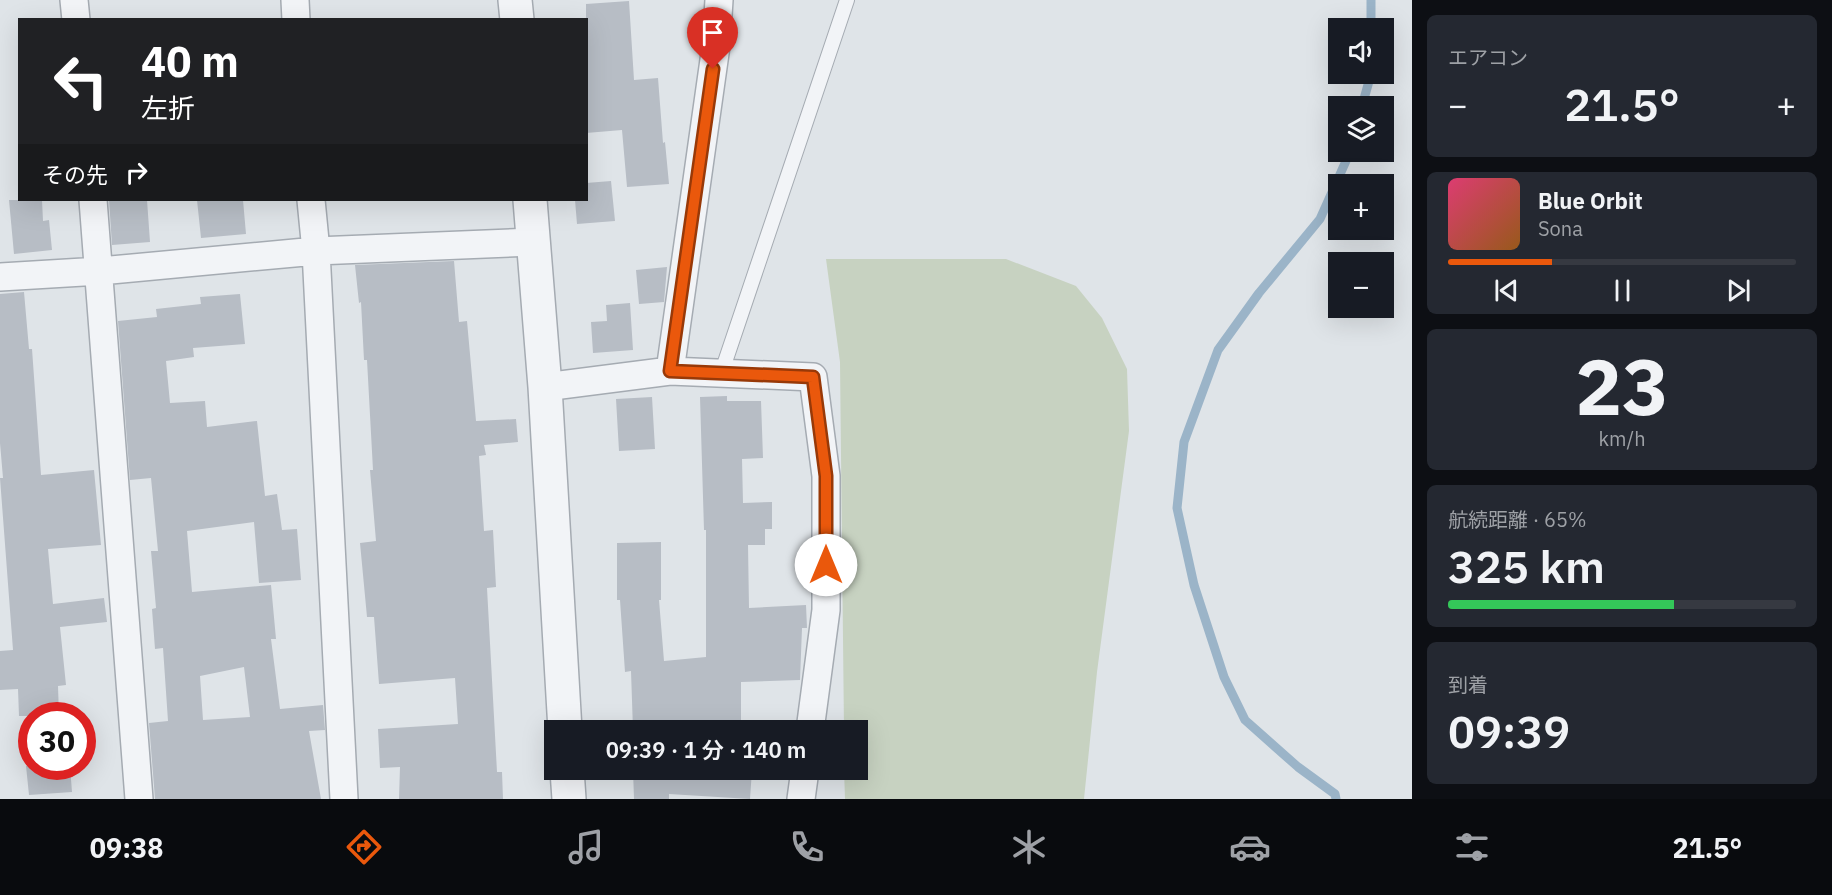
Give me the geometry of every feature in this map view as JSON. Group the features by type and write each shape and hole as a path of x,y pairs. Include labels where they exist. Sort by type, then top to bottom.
{"street":[{"path":"74,0 76,18"},
{"path":"295,0 296,18"},
{"path":"515,0 517,18"},
{"path":"670,371 716,46 719,0"},
{"path":"93,201 139,799"},
{"path":"311,201 316,250 344,799"},
{"path":"530,201 545,387 564,720"},
{"path":"0,277 100,271 316,250 533,242"},
{"path":"545,387 670,371 813,377 826,476 826,610 811,720"},
{"path":"568,780 569,799"},
{"path":"801,799 804,780"}],"lane":[{"path":"721,374 847,0"}],"green space":[{"path":"826,259 1006,259 1076,286 1102,318 1127,369 1129,431 1097,672 1084,799 845,799 844,780 868,780 868,720 844,720 840,362"}],"building":[{"path":"629,1 634,80 658,78 669,184 627,187 622,130 588,133 586,4"},
{"path":"611,181 615,221 577,224 575,201 588,201 588,183"},
{"path":"9,200 42,201 43,221 49,220 52,250 14,254"},
{"path":"109,201 147,201 150,242 112,245"},
{"path":"197,201 243,201 246,234 201,238"},
{"path":"454,261 459,322 467,321 476,421 516,419 518,442 484,445 486,455 479,456 484,531 493,530 496,587 487,588 497,772 502,772 503,799 399,799 400,767 380,768 378,729 458,724 455,678 379,684 374,617 367,617 360,543 376,541 370,470 373,470 367,360 364,360 361,302 359,303 355,265"},
{"path":"667,267 664,302 639,304 636,270"},
{"path":"24,292 29,349 32,349 41,475 94,470 101,545 48,549 53,604 104,598 107,622 60,627 66,685 58,686 59,702 18,702 18,689 0,690 0,651 13,650 0,478 3,478 0,443 0,294"},
{"path":"240,294 245,344 193,348 194,357 166,361 170,403 205,401 207,427 257,421 265,496 277,494 282,530 297,529 301,580 259,583 254,522 187,531 192,592 271,585 276,639 271,639 280,709 323,705 325,730 309,731 321,799 155,799 149,723 168,721 163,648 155,649 152,609 156,608 151,551 158,551 151,478 130,480 118,321 157,317 156,309 201,304 200,297","holes":["244,667 250,717 203,720 200,676"]},
{"path":"630,303 633,350 593,353 591,322 607,321 606,305"},
{"path":"727,396 727,401 761,401 763,458 742,459 743,503 772,502 772,529 765,529 765,545 748,545 749,608 806,605 807,628 802,628 800,680 741,682 741,720 633,720 631,671 625,672 620,600 617,600 617,543 661,542 661,600 659,600 664,661 706,657 706,530 704,530 700,397"},
{"path":"652,397 655,449 619,451 616,399"},
{"path":"27,780 71,780 72,792 29,795"},
{"path":"633,780 751,780 750,799 669,794 669,799 634,799"}],"waterway":[{"path":"1371,0 1371,18"},
{"path":"1365,96 1368,84"},
{"path":"1336,799 1335,794 1298,767 1245,720 1224,677 1194,585 1177,508 1184,442 1218,350 1259,293 1320,219 1346,162"}],"route":[{"path":"713,69 670,371 813,377 826,476 826,565"}]}
